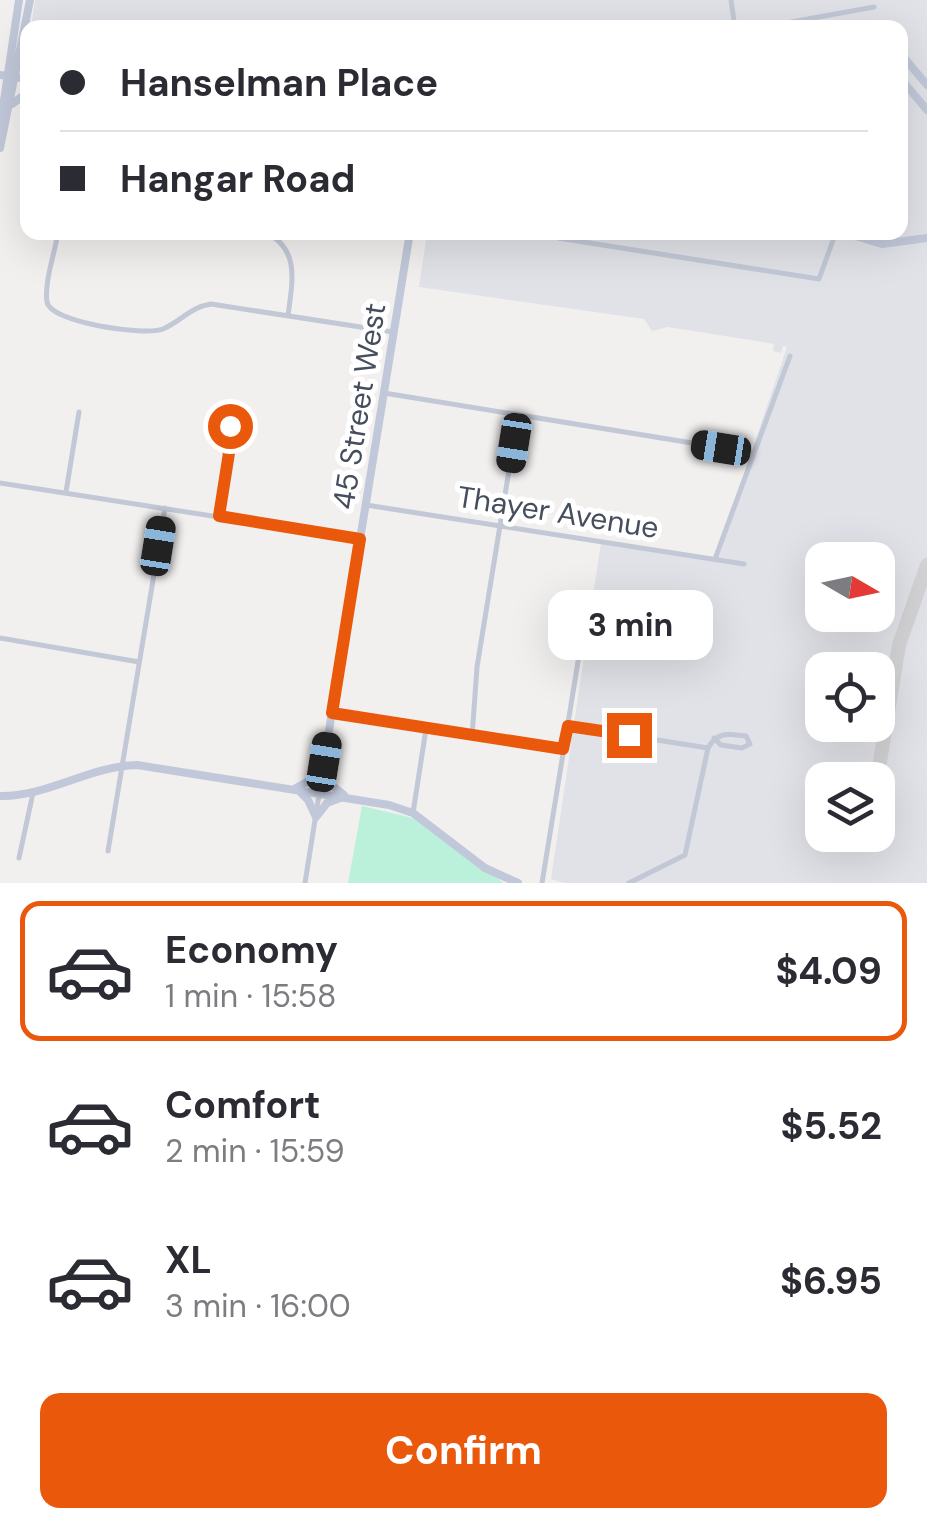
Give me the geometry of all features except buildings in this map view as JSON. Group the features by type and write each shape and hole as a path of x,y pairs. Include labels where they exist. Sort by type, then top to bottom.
{"main road":[{"path":"0,144 20,0"},
{"path":"0,64 15,28"},
{"path":"7,81 20,42"},
{"path":"908,63 927,85"},
{"path":"908,87 927,110"},
{"path":"0,98 5,114 0,127"},
{"path":"868,240 882,244 927,238"},
{"name":"45 Street West","path":"319,792 409,240"},
{"path":"296,788 316,777 324,762"},
{"path":"324,762 330,784 346,796"},
{"path":"0,796 34,793 122,765 346,796 413,813 485,868 518,883"},
{"path":"296,788 310,802 316,816 327,803 346,796"}],"street":[{"path":"802,20 874,7"},
{"path":"57,240 47,303 53,314 67,320 149,332 205,305 393,332"},
{"path":"273,240 289,254 292,282 288,316"},
{"path":"571,240 819,279 836,240"},
{"path":"715,559 790,356"},
{"path":"384,393 754,453"},
{"path":"66,492 78,412"},
{"path":"472,737 477,668 518,415"},
{"path":"219,516 229,453 240,434 234,426 223,439 229,453"},
{"path":"0,483 360,539"},
{"name":"Thayer Avenue","path":"366,504 744,564"},
{"path":"108,850 164,508"},
{"path":"542,883 582,637"},
{"path":"0,638 139,662"},
{"path":"332,713 563,749"},
{"path":"568,726 708,748"},
{"path":"413,813 426,729"},
{"path":"629,883 685,855 708,748 714,738 722,733 746,736 750,744 742,748 720,745 714,738"},
{"name":"45 Street West","path":"304,883 319,792"},
{"path":"19,858 34,793"}],"shaded area":[{"path":"35,0 927,0 927,883 564,883 551,879 601,542 715,559 787,347 783,346 781,353 773,351 774,344 668,327 652,331 644,319 419,287 426,240 908,240 908,20 32,20"}],"green space":[{"path":"362,806 413,818 504,883 348,883"}],"taxiway":[{"path":"880,762 899,645 927,565"}],"route":[{"path":"230,426 223,439 229,453 219,516 360,539 332,713 563,749 568,726 629,735"}]}
